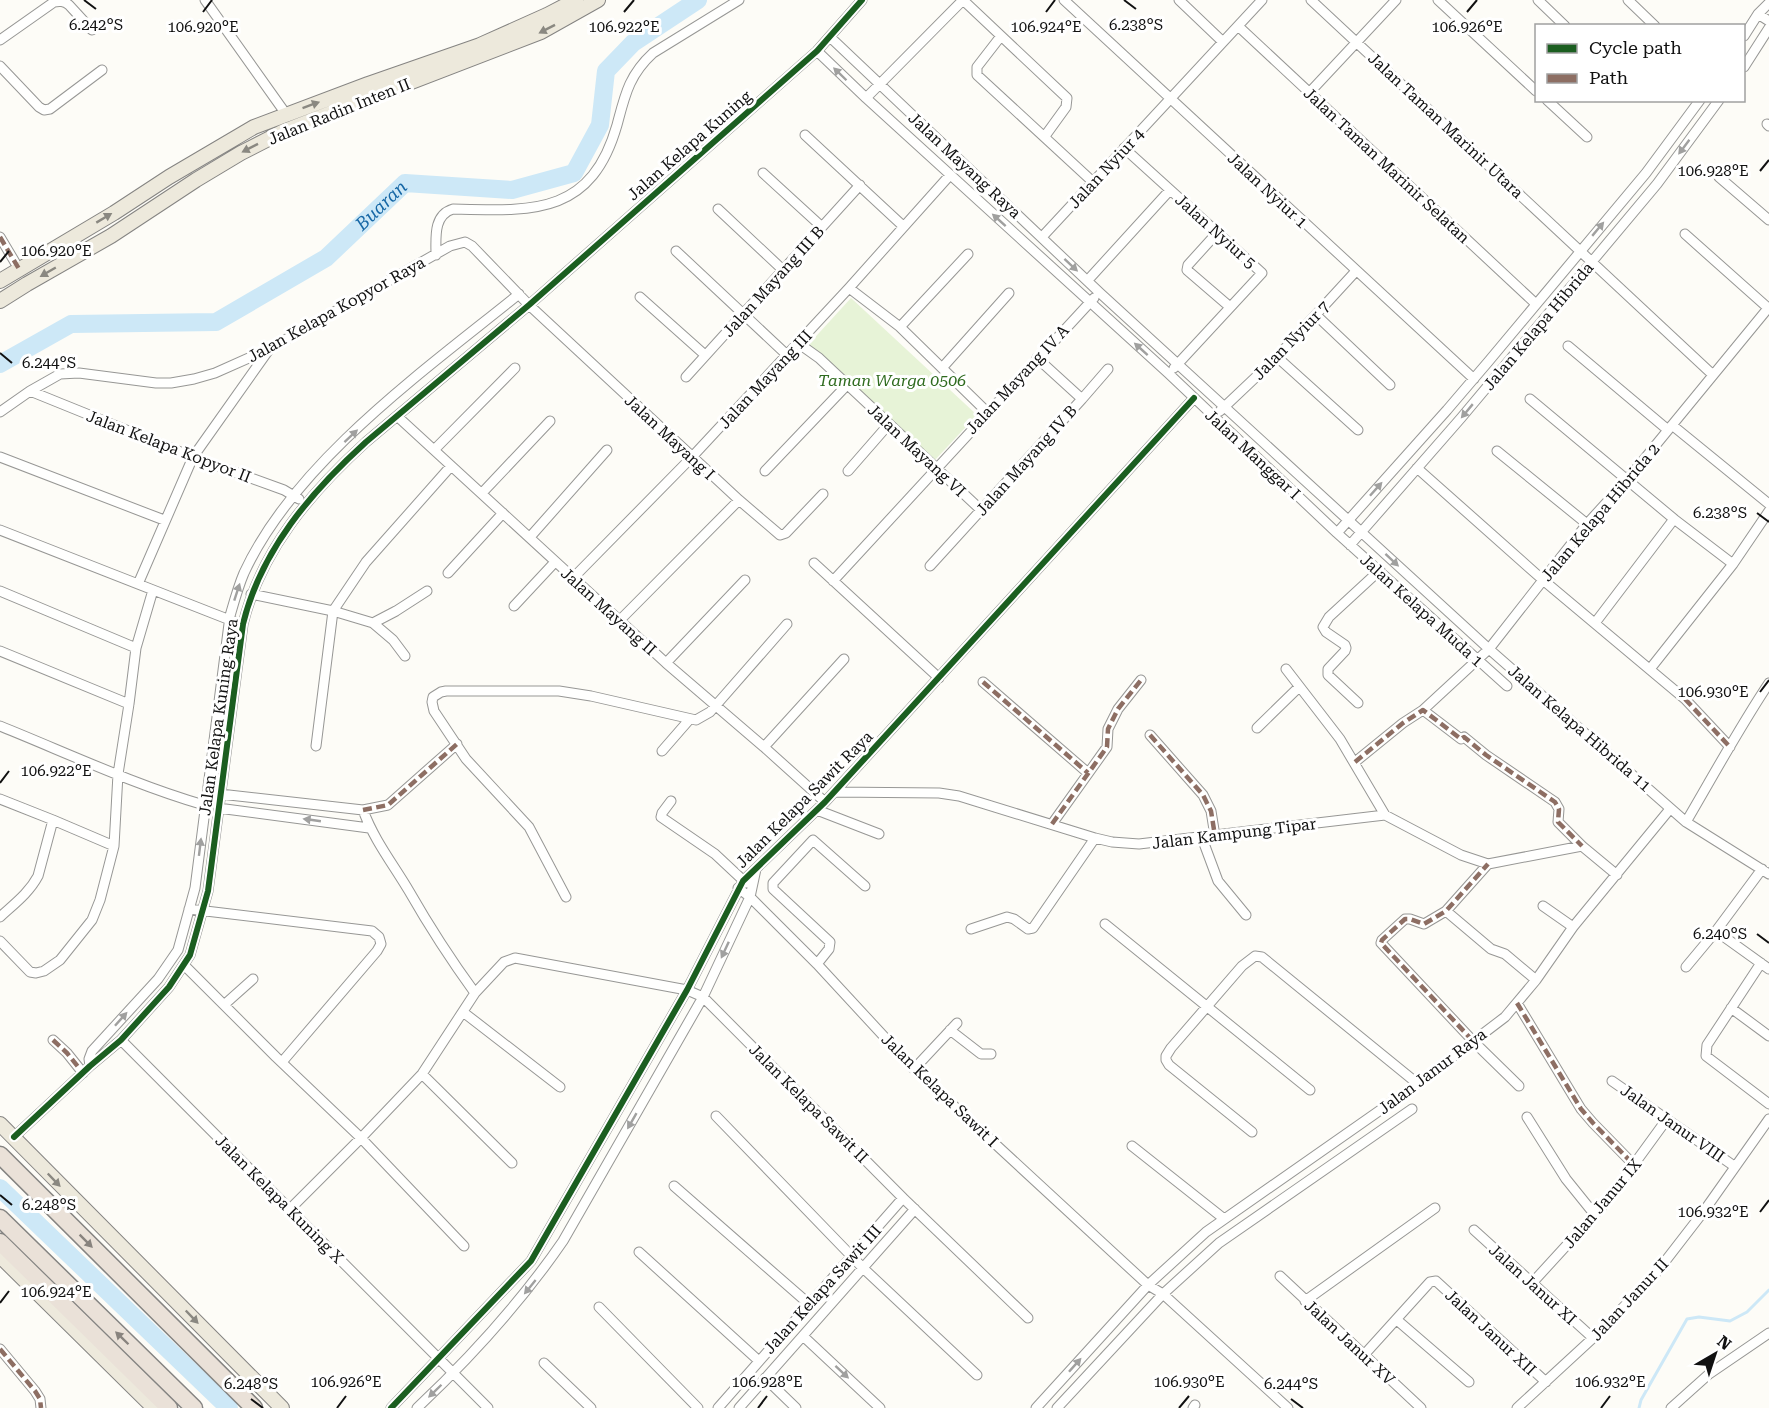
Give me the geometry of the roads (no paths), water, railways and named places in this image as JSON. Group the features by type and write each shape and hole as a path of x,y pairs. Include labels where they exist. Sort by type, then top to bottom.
{"highway":[{"path":"0,1155 254,1408"},
{"path":"0,1218 194,1408"},
{"path":"0,1242 169,1408"}],"main road":[{"name":"Jalan Radin Inten II","path":"0,281 254,127 480,45 576,0"},
{"name":"Jalan Radin Inten II","path":"0,301 111,236 241,153 284,131 541,32 598,0"},
{"path":"0,1124 282,1408"},
{"path":"0,1256 154,1408"}],"street":[{"path":"205,0 286,114"},
{"path":"436,255 438,220 447,211 525,208 552,204 568,198 583,186 594,175 609,149 630,80 643,62 653,53 739,0"},
{"name":"Jalan Kelapa Kuning","path":"529,305 817,51 862,0"},
{"path":"866,98 963,0 1067,98 1066,107 1044,136"},
{"name":"Jalan Nyiur 1","path":"1064,0 1474,379"},
{"path":"1179,0 1223,42"},
{"name":"Jalan Nyiur 4","path":"1042,237 1262,0"},
{"name":"Jalan Taman Marinir Utara","path":"1311,0 1713,375"},
{"path":"1310,93 1396,0"},
{"path":"1438,0 1535,90"},
{"path":"1538,0 1563,24"},
{"path":"1628,0 1654,24"},
{"path":"0,40 54,2 59,1 69,5 92,30"},
{"path":"1745,33 1769,3"},
{"path":"1758,14 1769,21"},
{"name":"Jalan Taman Marinir Selatan","path":"1238,26 1536,304"},
{"path":"1745,64 1769,27"},
{"path":"1001,36 977,67 976,73 1093,182"},
{"name":"Jalan Mayang Raya","path":"830,37 1100,292"},
{"name":"Jalan Mayang Raya","path":"817,51 1089,302"},
{"path":"0,66 39,107 46,110 102,70"},
{"path":"1549,102 1587,137"},
{"name":"Jalan Kelapa Hibrida","path":"1337,533 1474,379 1646,173 1699,102"},
{"name":"Jalan Kelapa Hibrida","path":"1350,545 1657,184 1718,102"},
{"path":"805,135 903,226"},
{"name":"Jalan Nyiur 5","path":"1124,148 1262,273 1230,307"},
{"path":"763,172 822,227"},
{"name":"Jalan Mayang III","path":"573,578 692,458 950,175"},
{"path":"1719,177 1769,220"},
{"name":"Jalan Mayang III B","path":"686,376 860,185"},
{"name":"Jalan Nyiur 5","path":"1088,280 1170,190"},
{"path":"718,209 783,270"},
{"path":"1168,373 1230,307 1186,270 1217,233"},
{"path":"1685,234 1768,308"},
{"path":"0,237 19,270"},
{"name":"Jalan Kelapa Kopyor Raya","path":"0,412 52,377 68,372 156,382 182,382 215,373 269,349 461,242 469,243 519,294"},
{"path":"676,251 787,355"},
{"path":"900,327 968,254"},
{"name":"Jalan Nyiur 7","path":"1224,407 1277,357 1356,271"},
{"path":"849,288 900,327 987,412"},
{"name":"Jalan Mayang IV A","path":"833,581 1100,292"},
{"name":"Jalan Manggar I","path":"1100,292 1348,520"},
{"path":"942,368 1009,293"},
{"name":"Jalan Mayang I","path":"519,294 692,458 781,535 786,533 823,494"},
{"name":"Jalan Kelapa Kuning Raya","path":"87,1069 92,1051 158,979 178,950 195,888 204,805 230,620 244,573 264,538 294,495 338,448 374,414 519,294"},
{"path":"640,297 705,355"},
{"name":"Jalan Manggar I","path":"1089,302 1168,373 1337,533"},
{"name":"Jalan Kelapa Kuning Raya","path":"14,1137 121,1040 169,987 190,956 208,891 243,624 251,594 273,550 306,503 347,459 529,305"},
{"name":"Jalan Kelapa Hibrida 2","path":"1354,762 1423,710 1489,649 1587,524 1627,480 1768,308"},
{"path":"1316,315 1390,385"},
{"name":"Jalan Mayang VI","path":"798,343 819,358 981,510"},
{"path":"1568,346 1769,504"},
{"path":"136,584 193,457 269,349"},
{"path":"1277,357 1358,430"},
{"name":"Jalan Mayang IV B","path":"930,566 1082,399 1037,358"},
{"path":"434,450 515,368"},
{"path":"1082,399 1108,369"},
{"path":"765,471 848,385"},
{"name":"Jalan Kelapa Kopyor II","path":"30,391 294,495 306,503"},
{"name":"Jalan Kelapa Sawit Raya","path":"391,1408 531,1261 687,990 744,885 756,869 825,802 1194,398"},
{"path":"1530,399 1674,519 1733,564"},
{"path":"1214,416 1224,407"},
{"name":"Jalan Mayang II","path":"398,417 666,663 825,802"},
{"path":"482,493 550,421"},
{"path":"848,471 889,424"},
{"path":"530,537 607,450"},
{"path":"1497,451 1587,524"},
{"path":"0,457 164,520"},
{"path":"316,746 333,611 366,562 451,465"},
{"path":"1417,468 1543,580 1685,699 1730,747"},
{"path":"620,621 739,500"},
{"path":"1650,669 1733,564 1769,511"},
{"path":"448,573 503,513"},
{"path":"1595,623 1674,519"},
{"name":"Jalan Kelapa Muda 1","path":"1348,520 1489,649"},
{"path":"0,530 243,624"},
{"name":"Jalan Kelapa Muda 1","path":"1337,533 1508,686"},
{"path":"514,606 555,562"},
{"path":"814,563 939,678"},
{"path":"1358,703 1328,675 1328,669 1346,648 1323,627 1329,618 1380,570"},
{"path":"666,663 745,580"},
{"path":"0,941 30,972 44,971 60,960 83,933 97,910 114,846 118,774 136,648 153,590"},
{"path":"0,591 136,648"},
{"path":"373,623 427,591"},
{"path":"251,594 333,611 373,623 393,640 405,656"},
{"path":"566,897 529,826 474,768 432,706 433,698 441,692 560,691 610,700 689,720 698,720 710,712 787,624"},
{"name":"Jalan Kelapa Hibrida 11","path":"1489,649 1686,822 1765,871"},
{"path":"0,651 129,704"},
{"path":"764,747 843,659"},
{"path":"1286,669 1340,739 1385,815 1461,855 1488,864 1582,846"},
{"path":"1052,824 1107,747 1108,729 1118,709 1141,680"},
{"path":"983,682 1088,773"},
{"path":"1686,822 1740,727 1769,683"},
{"path":"1257,728 1299,687"},
{"path":"1423,710 1461,739 1464,737 1486,755 1555,802 1559,808 1558,822 1582,846 1617,875"},
{"path":"662,751 689,720"},
{"path":"0,726 182,799 204,805"},
{"path":"1150,735 1203,795 1210,811 1215,836"},
{"path":"220,794 363,810 388,805 457,744"},
{"name":"Jalan Kampung Tipar","path":"834,792 950,794 1095,838 1138,844 1385,815"},
{"path":"0,799 114,846"},
{"name":"Jalan Kelapa Sawit I","path":"671,801 661,818 715,854 744,885 750,897 817,964 914,1069 1148,1285 1163,1294 1287,1408"},
{"path":"218,808 369,828"},
{"name":"Jalan Janur Raya","path":"1036,1408 1148,1285 1206,1232 1418,1084 1504,1017 1536,980 1573,927 1670,809"},
{"path":"363,810 369,828 424,919 476,993"},
{"path":"817,810 879,834"},
{"path":"0,917 24,896 38,876 53,820"},
{"path":"799,828 865,886"},
{"path":"971,928 1007,917 1028,929 1032,928 1095,838"},
{"path":"1202,838 1218,881 1246,915"},
{"path":"813,840 773,883 772,887 830,942 829,949 817,964"},
{"path":"1488,864 1446,910 1424,924 1405,919 1381,943 1473,1041 1519,1086"},
{"path":"1686,967 1765,871"},
{"path":"417,1408 511,1310 543,1271 703,997 750,897"},
{"path":"1543,906 1573,927"},
{"path":"189,909 372,932 379,937 381,944 377,951 282,1062"},
{"path":"1446,910 1491,949 1505,954 1536,980"},
{"path":"1105,924 1310,1090"},
{"path":"1716,931 1765,966 1731,1008 1707,1045 1706,1056 1769,1104"},
{"path":"1252,1132 1169,1065 1166,1056 1242,966 1255,956 1262,957 1418,1084"},
{"path":"290,1209 422,1074 476,993 499,966 509,959 515,958 687,990 703,997"},
{"path":"185,966 361,1138 464,1246"},
{"path":"225,1004 253,979"},
{"name":"Jalan Kelapa Sawit II","path":"703,997 903,1198 1028,1318"},
{"path":"1517,1003 1581,1109 1634,1165"},
{"path":"1731,1008 1769,1035"},
{"path":"463,1012 560,1087"},
{"path":"914,1069 953,1027 981,1054 991,1054"},
{"path":"53,1040 87,1069"},
{"name":"Jalan Kelapa Kuning X","path":"121,1040 488,1408"},
{"path":"422,1074 512,1163"},
{"name":"Jalan Janur VIII","path":"1611,1081 1734,1166"},
{"name":"Jalan Janur Raya","path":"1058,1408 1163,1294 1220,1243 1412,1109"},
{"path":"716,1116 863,1268 977,1375"},
{"path":"1527,1117 1566,1179 1595,1215"},
{"name":"Jalan Janur IX","path":"1533,1282 1595,1215 1667,1119"},
{"name":"Jalan Janur II","path":"1517,1408 1593,1338 1653,1277 1704,1211 1769,1119"},
{"path":"1132,1146 1224,1218"},
{"path":"674,1186 809,1304"},
{"name":"Jalan Kelapa Sawit III","path":"718,1408 903,1198"},
{"path":"1305,1300 1435,1208"},
{"name":"Jalan Kelapa Sawit III","path":"739,1408 915,1209"},
{"name":"Jalan Janur XI","path":"1474,1230 1593,1338"},
{"path":"639,1252 759,1361"},
{"name":"Jalan Janur XV","path":"1280,1276 1421,1408"},
{"name":"Jalan Janur XII","path":"1397,1320 1430,1282 1436,1281 1546,1382"},
{"path":"599,1307 698,1408"},
{"path":"1364,1356 1397,1320 1469,1382"},
{"path":"1671,1408 1709,1374 1769,1333"},
{"path":"803,1336 880,1408"},
{"path":"0,1349 35,1391 40,1399 40,1408"},
{"path":"544,1363 591,1408"},
{"path":"765,1378 796,1408"}],"waterway":[{"name":"Buaran","path":"0,364 71,324 216,322 326,258 405,183 512,190 574,173 600,125 606,71 633,43 698,0"},
{"path":"0,1188 229,1408"},
{"path":"1639,1408 1641,1400 1687,1319 1699,1317 1730,1321 1747,1312 1769,1290"}],"park label":[{"name":"Taman Warga 0506","path":"892,380"}]}
